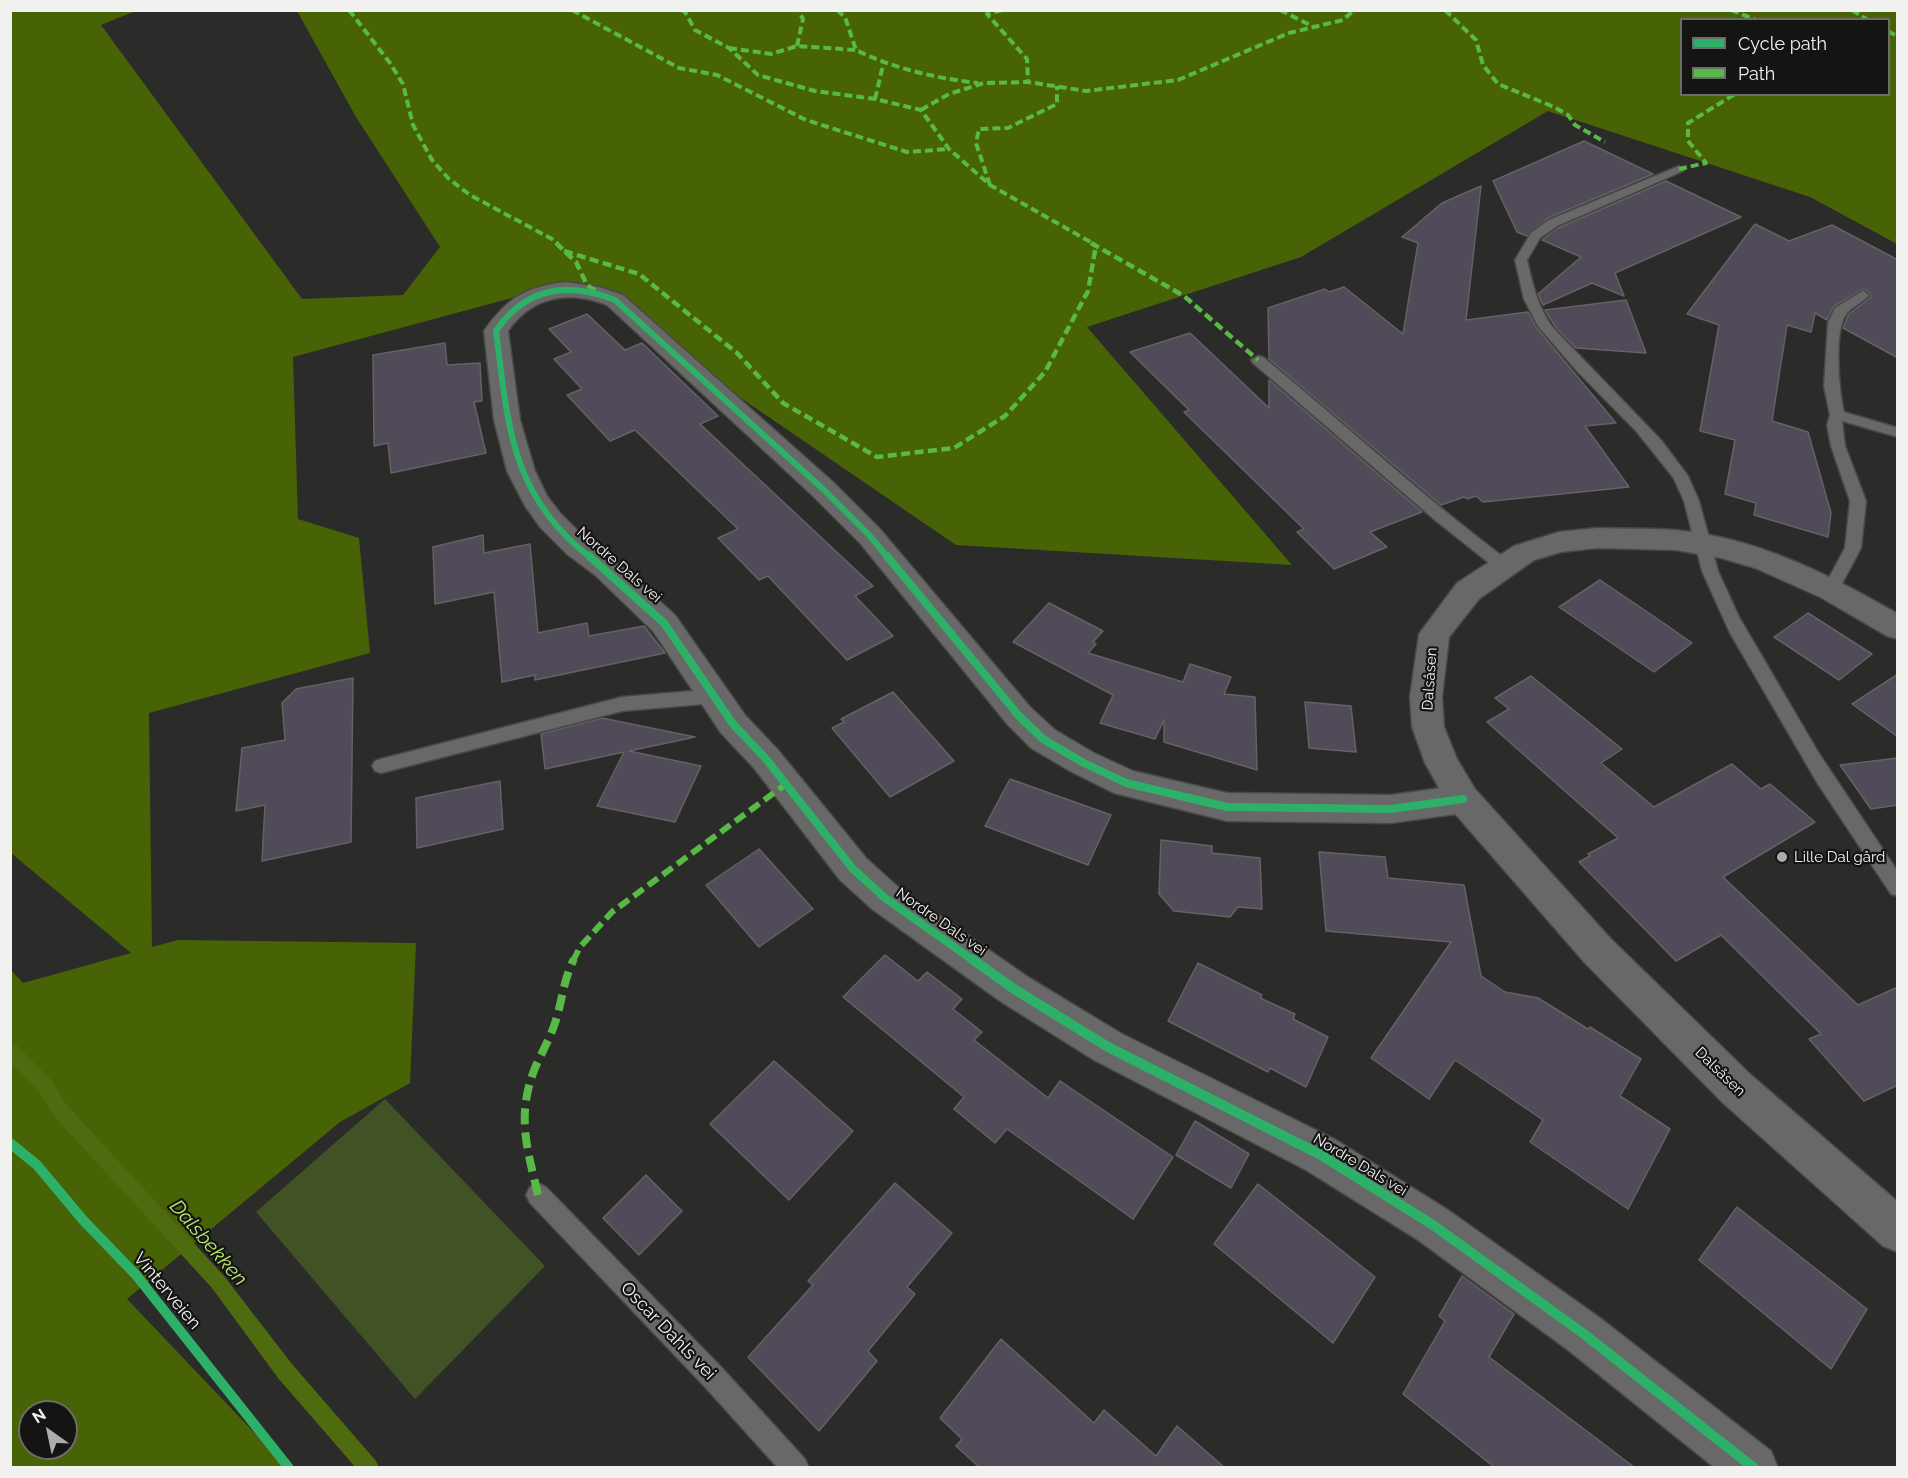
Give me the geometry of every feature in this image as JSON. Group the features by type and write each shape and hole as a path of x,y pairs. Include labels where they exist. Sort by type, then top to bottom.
{"street":[{"name":"Nordre Dals vei","path":"1463,799 1391,809 1227,807 1179,798 1126,783 1082,762 1043,739 1019,716 870,536 823,489 615,300 596,291 552,290 514,306 502,319 496,331 507,420 521,471 535,499 550,520 664,622 733,724 766,759 853,869 885,898 1014,989 1108,1047 1321,1155 1433,1225 1584,1334 1754,1467"},
{"name":"Dalsåsen","path":"1898,628 1831,589 1765,561 1676,540 1597,538 1559,542 1524,553 1468,591 1434,634 1426,698 1428,727 1442,763 1463,799 1615,967 1737,1089 1898,1231"}],"lane":[{"path":"1679,169 1553,224 1535,236 1521,260 1529,297 1554,338 1595,384 1646,433 1680,475 1690,496 1701,545 1714,583 1751,656 1829,788 1898,888"},
{"path":"1831,589 1853,548 1858,501 1838,446 1834,425 1837,415 1831,386 1835,323 1840,311 1863,296"},
{"path":"1258,360 1398,481 1504,566"},
{"path":"1837,415 1898,433"},
{"path":"381,766 622,704 716,696"},
{"name":"Oscar Dahls vei","path":"538,1196 714,1378 796,1467"}],"green space":[{"path":"11,11 136,11 101,25 302,299 403,295 440,247 356,117 297,11 1897,11 1897,244 1810,197 1548,111 1301,257 1087,327 1292,565 956,545 571,282 293,357 298,519 359,538 370,653 149,713 152,947 178,940 416,943 410,1083 340,1122 127,1299 287,1467 11,1467 10,969 23,983 131,953 11,853"},
{"path":"385,1099 545,1266 415,1399 256,1212"}],"building":[{"path":"1584,141 1653,174 1548,218 1527,236 1517,232 1493,181"},
{"path":"1666,181 1741,217 1615,273 1624,296 1592,283 1543,305 1538,294 1581,257 1542,240 1558,228"},
{"path":"1481,186 1466,320 1528,312 1536,327 1616,423 1585,426 1629,487 1483,502 1476,496 1467,499 1464,497 1441,505 1269,359 1268,308 1325,289 1329,292 1344,287 1403,334 1418,243 1402,237 1442,203"},
{"path":"1755,224 1789,241 1832,225 1898,260 1898,358 1843,328 1849,314 1871,297 1870,293 1864,289 1834,306 1827,320 1815,313 1811,332 1787,325 1772,421 1808,432 1831,513 1828,537 1754,515 1756,503 1725,494 1735,440 1700,431 1719,325 1687,314"},
{"path":"1626,300 1646,353 1576,348 1557,329 1545,310"},
{"path":"587,314 625,350 642,343 718,416 700,424 873,586 855,596 893,636 847,660 768,576 759,580 718,538 738,529 635,430 610,441 567,395 582,389 554,359 571,352 549,329"},
{"path":"1190,333 1269,408 1269,380 1422,512 1370,532 1387,547 1334,569 1297,532 1304,529 1184,412 1189,410 1130,352"},
{"path":"445,343 447,365 480,363 482,401 474,402 486,453 391,473 388,443 374,446 373,355"},
{"path":"483,535 484,553 530,544 538,633 587,623 589,636 644,626 665,653 535,680 535,675 502,682 494,592 435,604 433,547"},
{"path":"1600,580 1692,643 1654,672 1559,607"},
{"path":"1049,603 1103,631 1093,642 1096,644 1088,653 1183,682 1190,664 1231,677 1224,694 1255,697 1257,770 1164,742 1164,720 1155,739 1100,723 1113,695 1013,642"},
{"path":"1808,613 1872,654 1839,680 1774,637"},
{"path":"1898,674 1898,737 1852,704"},
{"path":"1531,676 1622,749 1601,763 1654,807 1732,764 1761,789 1770,784 1815,822 1723,877 1858,1005 1898,987 1898,1085 1864,1101 1809,1039 1821,1034 1721,935 1676,961 1579,862 1590,856 1588,854 1618,838 1487,722 1509,709 1495,698"},
{"path":"353,678 351,842 262,861 265,805 236,811 242,748 285,740 282,703 296,689"},
{"path":"893,692 954,761 890,797 832,728 844,722 841,719"},
{"path":"1305,702 1351,706 1356,752 1309,748"},
{"path":"602,718 695,737 629,751 701,766 675,822 597,806 624,752 545,769 541,734"},
{"path":"1898,758 1898,805 1871,809 1840,765"},
{"path":"1010,779 1111,815 1088,865 985,826"},
{"path":"500,781 503,829 417,848 416,798"},
{"path":"1161,840 1212,846 1212,853 1260,858 1262,909 1238,907 1230,917 1174,911 1159,894"},
{"path":"759,849 813,909 759,947 706,885"},
{"path":"1319,852 1385,857 1388,878 1464,885 1481,976 1505,992 1538,998 1641,1059 1620,1096 1670,1129 1628,1209 1530,1142 1543,1120 1455,1060 1429,1099 1371,1058 1451,942 1326,931"},
{"path":"885,955 918,981 927,972 962,999 953,1009 982,1032 974,1040 1048,1098 1060,1081 1173,1157 1133,1219 1007,1129 995,1143 954,1109 964,1097 843,997"},
{"path":"1198,963 1262,995 1260,998 1295,1014 1293,1019 1328,1037 1306,1087 1270,1068 1268,1072 1168,1021"},
{"path":"774,1061 853,1131 789,1200 710,1124"},
{"path":"1195,1121 1249,1154 1231,1188 1176,1155"},
{"path":"646,1175 682,1211 639,1255 603,1218"},
{"path":"895,1183 952,1233 907,1287 915,1294 868,1351 877,1361 819,1431 748,1357 813,1285 808,1281"},
{"path":"1258,1184 1375,1277 1333,1343 1214,1244"},
{"path":"1737,1207 1867,1309 1831,1369 1699,1260"},
{"path":"1462,1276 1514,1314 1489,1357 1634,1467 1494,1467 1403,1394 1445,1321 1439,1316"},
{"path":"1001,1339 1094,1423 1104,1410 1156,1456 1177,1426 1224,1467 979,1467 956,1446 962,1439 940,1418"}],"waterway":[{"name":"Dalsbekken","path":"10,1050 45,1086 60,1110 218,1282 285,1371 369,1468"}],"marked path":[{"path":"349,10 390,63 403,84 413,125 432,160 449,179 470,195 552,239 576,262 587,285 596,291"},
{"path":"572,10 679,68 717,75 806,120 907,152 949,149"},
{"path":"681,10 685,12 695,30 729,48 758,75 815,91 875,99 921,110 949,149 990,185 1184,296 1258,360"},
{"path":"797,46 803,19 798,10"},
{"path":"837,10 845,17 856,50 885,63 915,72 978,83"},
{"path":"1002,10 987,14 1027,59 1028,82"},
{"path":"1280,10 1314,27"},
{"path":"921,110 949,94 984,83 1028,82 1086,91 1178,80 1289,33 1343,20 1354,10"},
{"path":"1445,10 1476,40 1483,65 1498,84 1554,107 1568,115 1575,125 1605,142"},
{"path":"1731,10 1751,18"},
{"path":"1852,10 1865,18"},
{"path":"1890,32 1898,37"},
{"path":"729,48 771,54 797,46 856,50"},
{"path":"875,99 883,65"},
{"path":"990,185 976,143 979,129 1008,128 1057,104 1057,86"},
{"path":"1679,169 1706,163 1688,141 1688,123 1732,96"},
{"path":"564,251 639,274 737,353 783,403 877,457 954,448 1005,416 1045,372 1088,291 1096,245"},
{"path":"538,1195 523,1130 525,1107 534,1070 554,1026 569,968 580,947 612,912 786,784"}],"cycle path":[{"path":"1463,799 1391,809 1227,807 1126,783 1082,762 1043,739 1019,716 870,536 823,489 615,300 582,290 565,289 549,292 519,305 506,316 496,331 507,420 521,471 535,499 550,520 577,547 605,568 664,623 733,724 766,759 853,869 885,898 1014,989 1108,1047 1321,1155 1433,1225 1584,1334 1754,1468"},
{"name":"Vinterveien","path":"10,1143 37,1165 83,1220 136,1275 289,1468"}],"place":[{"name":"Lille Dal gård","path":"1782,857"}]}
